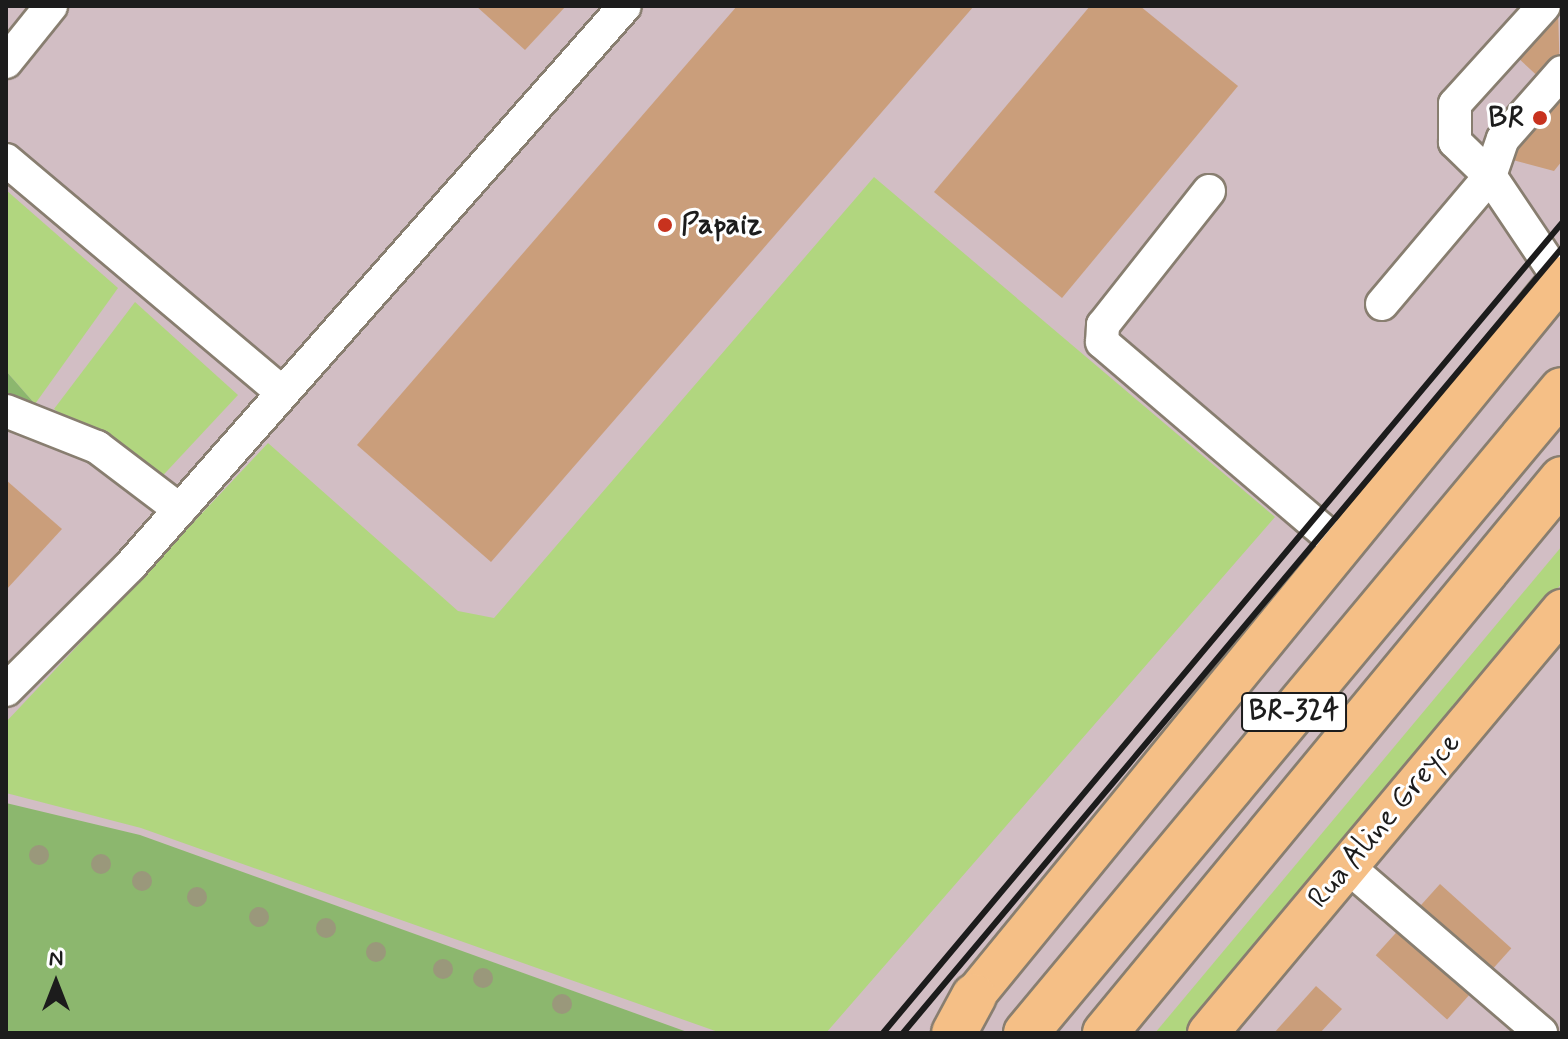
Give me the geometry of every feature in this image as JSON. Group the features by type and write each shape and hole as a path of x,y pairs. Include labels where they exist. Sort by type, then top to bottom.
{"highway":[{"name":"BR-324","path":"1026,1033 1562,390"},
{"name":"BR-324","path":"1105,1033 1562,479"}],"main road":[{"path":"964,1014 1561,278"},
{"name":"Rua Aline Greyce","path":"1208,1033 1562,610"}],"lane":[{"path":"6,62 51,6"},
{"path":"6,690 180,510 280,391 625,6"},
{"path":"1544,6 1455,104 1455,142 1490,176 1561,278"},
{"path":"1382,304 1490,176 1503,139 1562,72"},
{"path":"6,160 280,391"},
{"path":"1209,191 1103,325 1102,342 1344,549"},
{"path":"6,411 97,447 180,510"},
{"path":"1347,866 1541,1033"}],"shaded area":[{"path":"6,6 1562,6 1562,1033 6,1033"}],"green space":[{"path":"874,177 1275,517 826,1033 721,1033 141,828 6,793 6,722 268,443 458,611 494,618"},
{"path":"6,190 118,288 35,404 6,371"},
{"path":"135,302 238,395 154,485 54,409"},
{"path":"6,371 35,404 6,405"},
{"path":"1562,546 1562,583 1410,770 1190,1033 1155,1033"},
{"path":"6,803 140,835 690,1033 6,1033"}],"building":[{"path":"476,6 566,6 525,50"},
{"name":"Papaiz","path":"737,6 974,6 491,562 357,445"},
{"path":"1090,6 1140,6 1238,86 1062,298 934,192"},
{"name":"BR","path":"1558,6 1562,161 1554,171 1490,154 1544,82 1516,56"},
{"path":"6,480 62,529 6,590"},
{"path":"1440,884 1511,948 1447,1020 1376,955"},
{"path":"1316,986 1342,1009 1320,1033 1274,1033"}],"railway":[{"path":"883,1033 1562,223"},
{"path":"903,1033 1562,248"}],"place":[{"name":"BR","path":"1540,118"},
{"name":"Papaiz","path":"665,225"}]}
